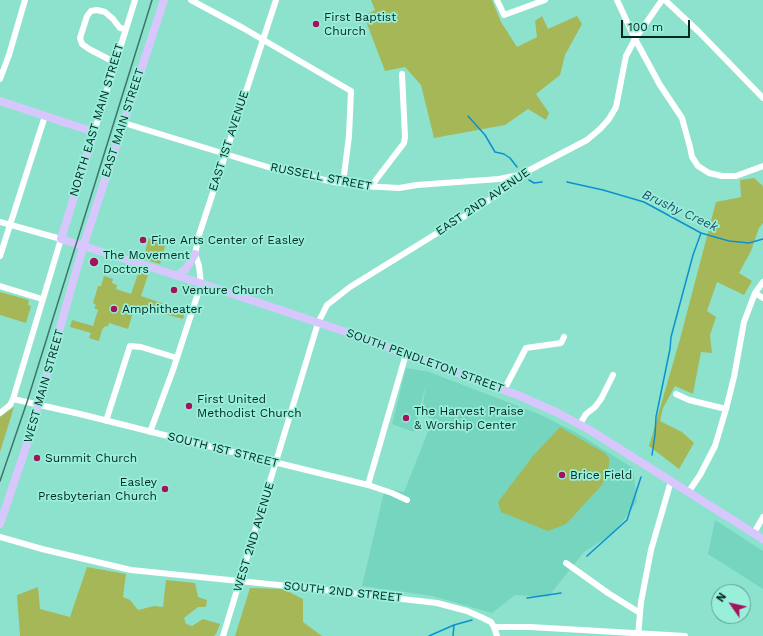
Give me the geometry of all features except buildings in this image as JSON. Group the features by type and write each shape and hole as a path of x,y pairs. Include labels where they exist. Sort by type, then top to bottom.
{"main road":[{"name":"EAST MAIN STREET","path":"83,247 164,0"},
{"path":"0,101 94,132"},
{"name":"NORTH EAST MAIN STREET","path":"61,240 94,132"},
{"name":"SOUTH PENDLETON STREET","path":"61,240 318,322 504,390 580,424 763,538"},
{"name":"WEST MAIN STREET","path":"0,524 26,447 83,247"},
{"path":"177,276 186,269 195,254"}],"street":[{"path":"0,79 9,55 25,0"},
{"name":"NORTH EAST MAIN STREET","path":"94,132 135,0"},
{"path":"191,0 351,91 343,183"},
{"name":"EAST 1ST AVENUE","path":"201,284 199,266 195,254 195,246 224,154 276,0"},
{"path":"497,0 504,15 545,0"},
{"path":"617,0 635,39 660,85 682,118 692,157 698,166 709,173 722,176 736,176 751,172 763,166"},
{"name":"EAST 2ND AVENUE","path":"318,322 327,305 350,287 495,196 522,174 587,140 609,119 616,107 626,56 635,39 662,0"},
{"path":"665,0 710,43 763,98"},
{"path":"116,63 89,49 82,44 80,38 87,16 91,11 97,10 105,12 120,28 125,29"},
{"path":"373,187 375,180 404,143 402,74"},
{"path":"0,256 45,116"},
{"name":"RUSSELL STREET","path":"124,123 271,168 343,183 373,187 399,188 417,185 499,179 522,174"},
{"path":"0,222 61,240 13,399 10,405 0,413"},
{"path":"689,491 700,475 716,446 726,410 744,322 755,293 763,282"},
{"path":"150,432 177,358 201,284"},
{"path":"0,286 42,299"},
{"path":"755,293 763,298"},
{"name":"WEST 2ND AVENUE","path":"223,636 318,322"},
{"path":"504,390 526,348 561,343 564,337"},
{"path":"106,421 130,346 141,347 177,358"},
{"path":"368,485 406,354"},
{"path":"580,424 583,417 595,407 601,399 613,375"},
{"path":"676,394 689,400 726,410"},
{"name":"SOUTH 1ST STREET","path":"13,399 368,485 392,492 407,500"},
{"path":"639,635 640,613 651,550 672,481"},
{"path":"754,533 763,517"},
{"name":"SOUTH 2ND STREET","path":"0,537 42,549 131,570 437,603 467,611 491,622 494,627"},
{"path":"566,563 608,593 640,613"},
{"path":"497,636 494,627 685,636"}],"shaded area":[{"path":"371,0 492,0 501,22 517,47 537,37 535,21 542,16 548,29 577,16 582,24 565,55 560,75 536,94 549,113 546,120 528,109 505,125 434,138 421,85 405,67 385,71 364,16 375,10"},
{"path":"754,178 763,186 763,223 759,228 751,251 739,273 752,281 744,295 717,282 707,311 716,317 710,335 712,353 701,352 693,394 675,386 663,408 660,421 682,432 694,443 679,469 649,446 680,339 716,202 741,197 740,180"},
{"path":"149,238 166,243 160,264 143,259"},
{"path":"142,273 148,275 141,296 185,311 183,319 135,306 128,329 109,323 108,326 104,327 102,330 99,341 89,338 91,333 70,327 72,320 93,326 98,310 94,308 96,305 93,303 98,286 101,286 104,276 113,279 112,283 117,285 116,289 131,294 138,274"},
{"path":"0,292 29,300 28,305 31,306 26,323 0,315"},
{"path":"406,368 429,372 539,414 577,433 633,468 637,502 614,533 584,552 548,597 515,595 492,613 432,596 362,586 385,488 404,492 433,419 421,415 426,384 414,432 392,424"},
{"path":"14,407 0,452 0,417"},
{"name":"Brice Field","path":"560,427 605,453 609,458 609,465 602,485 566,524 548,531 501,512 498,502 533,456"},
{"path":"715,520 763,551 763,589 708,554"},
{"path":"87,567 126,574 123,597 130,600 138,610 154,606 163,607 166,580 195,583 198,597 207,600 206,607 198,607 184,618 186,624 192,626 203,619 220,624 216,634 214,636 20,636 17,595 38,587 40,609 70,617"},
{"path":"250,588 283,589 303,599 303,622 322,636 235,636"}],"waterway":[{"name":"Brushy Creek","path":"468,116 485,135 495,152 504,154 510,158 517,167"},
{"name":"Brushy Creek","path":"529,180 534,183 542,182"},
{"name":"Brushy Creek","path":"567,182 603,190 644,202 701,233 729,241 749,243 763,239"},
{"path":"652,455 656,417 670,349 671,337 693,255 701,233"},
{"path":"587,556 627,520 641,477"},
{"path":"527,598 561,593"},
{"path":"429,636 454,625 472,620"},
{"path":"453,636 454,625"}],"railway":[{"path":"0,481 27,402 152,0"}],"place":[{"name":"First Baptist Church","path":"316,24"},
{"name":"Fine Arts Center of Easley","path":"143,240"},
{"name":"The Movement Doctors","path":"94,262"},
{"name":"Venture Church","path":"174,290"},
{"name":"Amphitheater","path":"114,309"},
{"name":"First United Methodist Church","path":"189,406"},
{"name":"The Harvest Praise & Worship Center","path":"406,418"},
{"name":"Summit Church","path":"37,458"},
{"name":"Brice Field","path":"562,475"},
{"name":"Easley Presbyterian Church","path":"165,489"}]}
